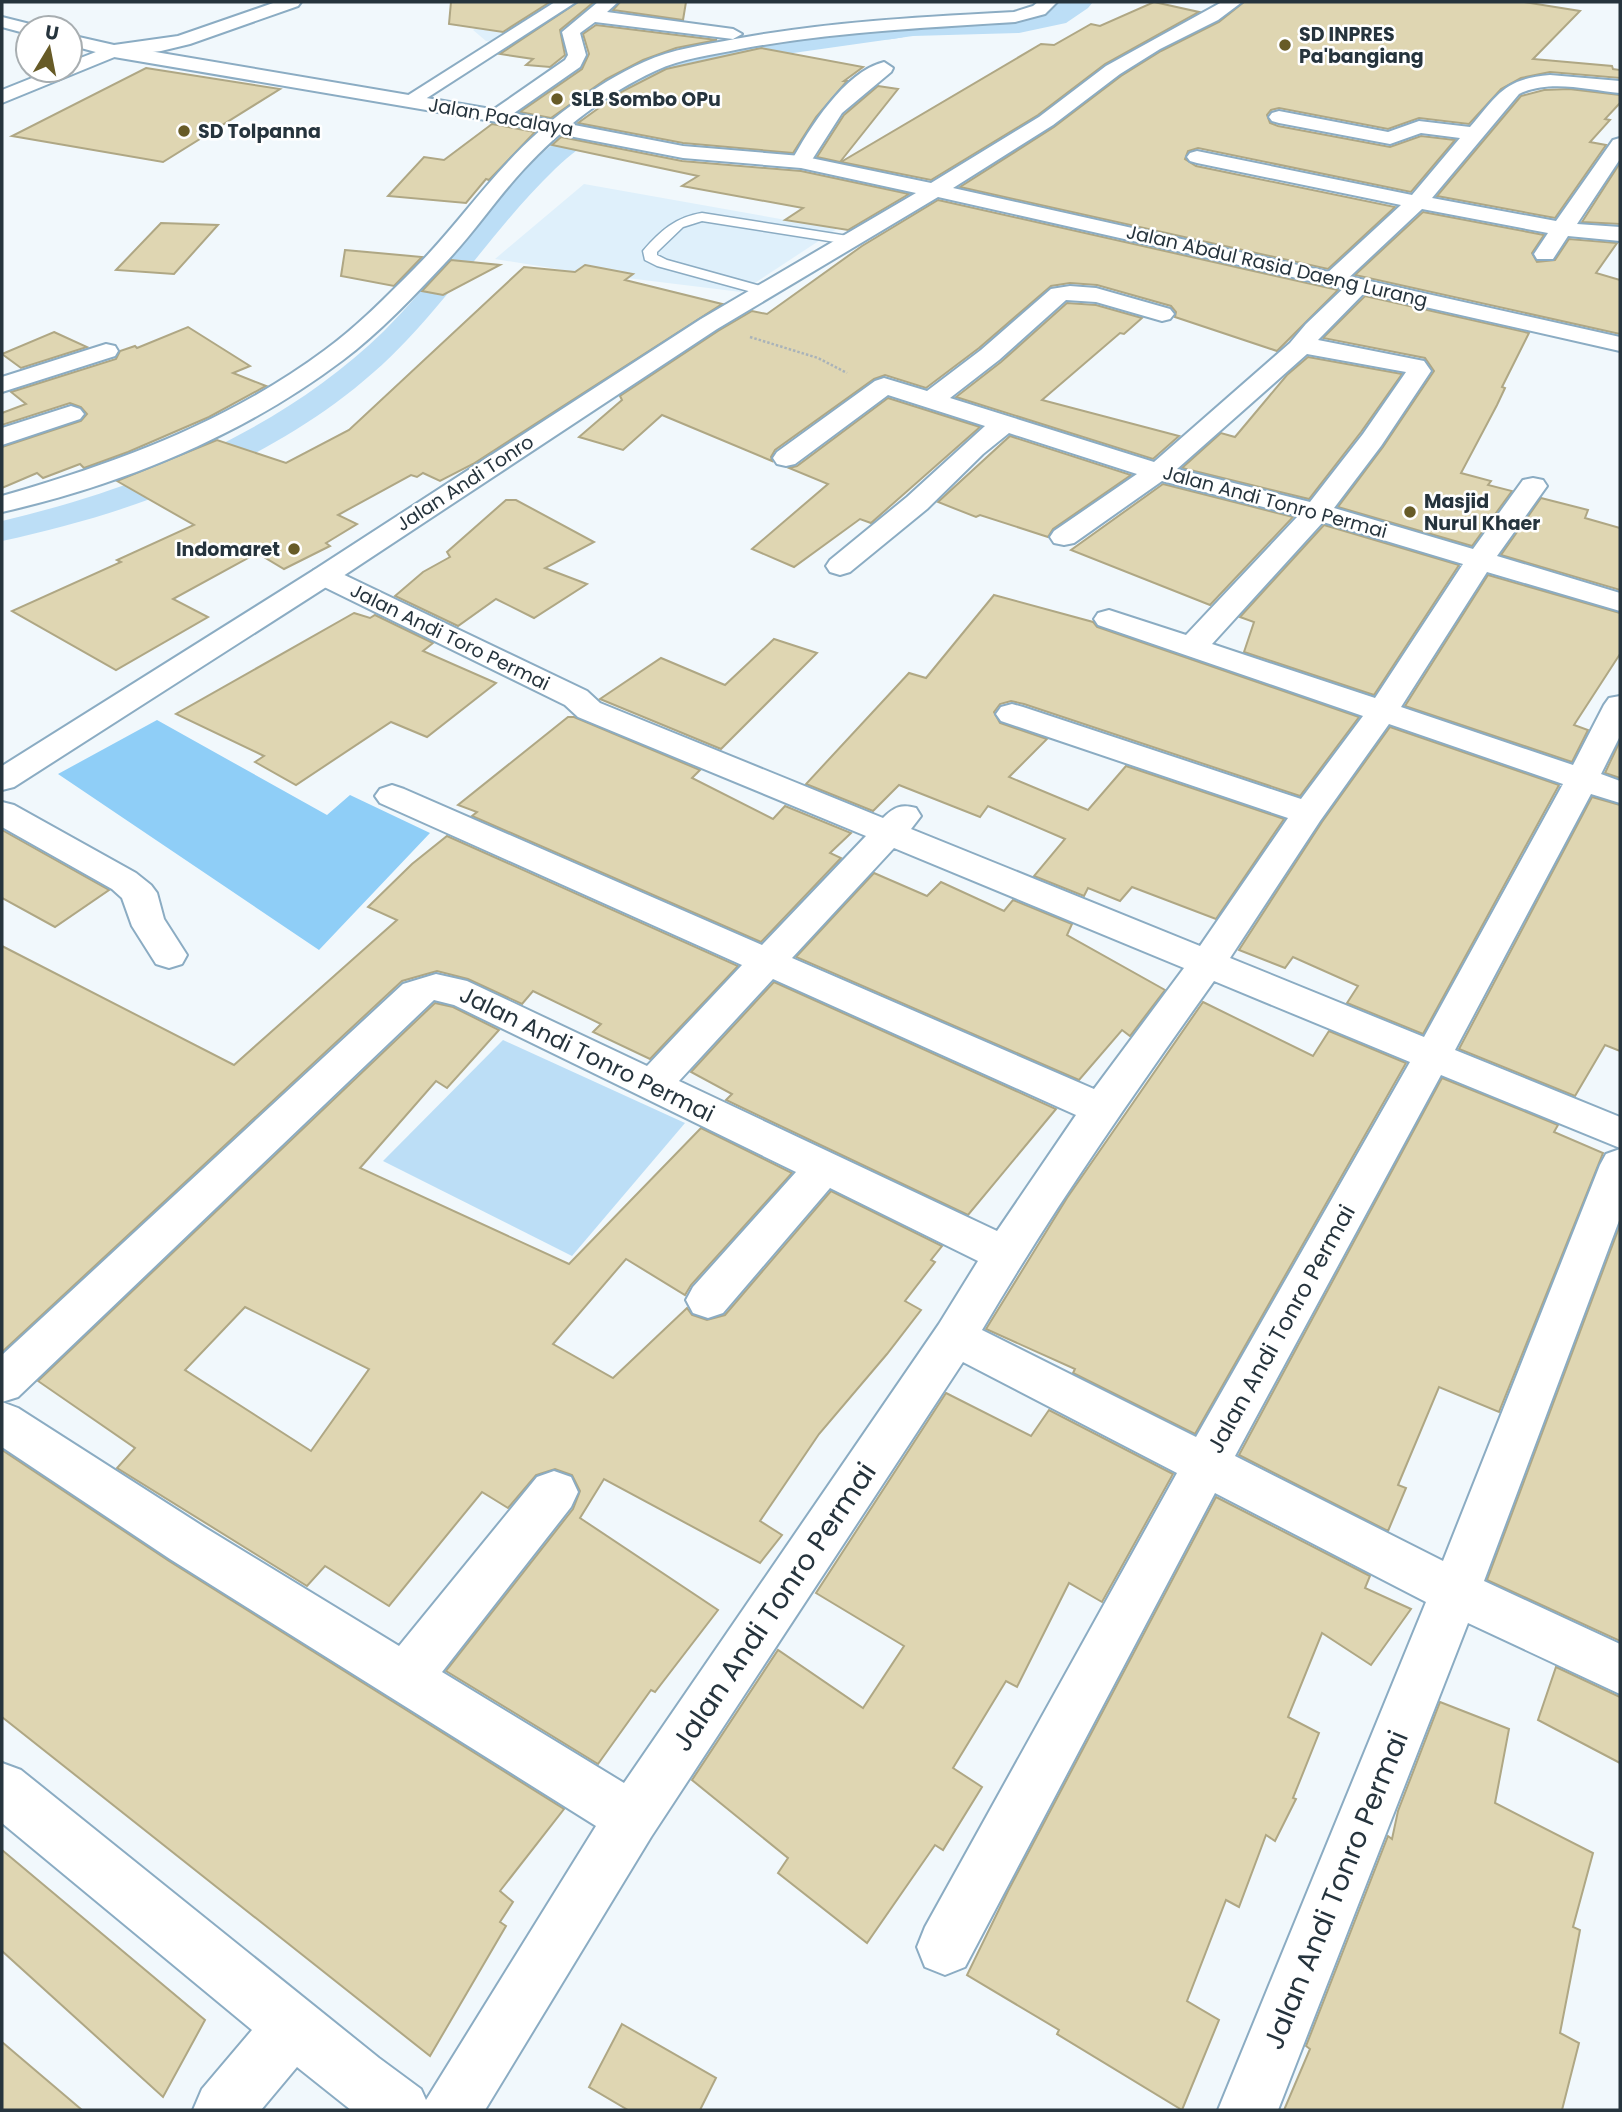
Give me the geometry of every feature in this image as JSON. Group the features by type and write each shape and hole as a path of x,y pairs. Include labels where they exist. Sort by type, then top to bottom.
{"street":[{"path":"84,64 114,51 160,46 184,40 292,2"},
{"path":"409,101 568,2"},
{"path":"497,116 573,63 576,55 571,32 609,2"},
{"path":"2,504 153,455 240,418 321,367 374,321 415,280 469,224 522,159 577,131 593,101 650,66 749,39 827,29 1015,17 1039,10 1048,2"},
{"name":"Jalan Andi Tonro","path":"2,780 324,576 709,324 932,192 1046,121 1113,70 1228,3"},
{"path":"593,16 749,39"},
{"path":"749,39 769,19"},
{"name":"Jalan Pacalaya","path":"84,44 114,51 497,116 683,152 801,162 932,192"},
{"path":"801,162 824,119 835,105 848,92 884,68"},
{"path":"1333,280 1416,202 1512,90 1520,85 1543,81 1620,87"},
{"path":"2,97 34,84"},
{"path":"1279,117 1390,138 1419,127 1476,134"},
{"path":"1545,254 1620,144"},
{"path":"1197,156 1416,202 1562,229 1620,234"},
{"name":"Jalan Abdul Rasid Daeng Lurang","path":"932,192 1111,228 1620,344"},
{"path":"1064,537 1159,471 1299,348 1314,329 1359,286"},
{"path":"930,401 990,355 1059,294 1082,294 1162,314"},
{"path":"1192,648 1317,512 1372,440 1419,371 1415,366 1402,363 1309,346 1299,348"},
{"path":"2,385 106,351"},
{"path":"786,458 884,386"},
{"name":"Jalan Andi Tonro Permai","path":"884,386 1159,471 1317,512 1620,602"},
{"path":"2,437 71,414"},
{"path":"840,566 917,503 974,448 1004,424"},
{"name":"Jalan Andi Tonro Permai","path":"451,2110 632,1818 955,1337 1005,1254 1101,1109 1381,713 1480,560 1533,486"},
{"name":"Jalan Andi Toro Permai","path":"324,576 590,700 589,710 895,824"},
{"path":"1109,619 1620,793"},
{"name":"Jalan Andi Tonro Permai","path":"1620,705 1438,1045 1205,1466 1455,1592 1620,1670"},
{"path":"1012,714 1308,813"},
{"path":"392,796 1101,1109"},
{"path":"2,813 132,887 139,893 141,909 149,928 169,955"},
{"path":"652,1085 895,824 1438,1045 1620,1106"},
{"name":"Jalan Andi Tonro Permai","path":"2,1383 416,993 429,985 445,986 1005,1254"},
{"path":"1438,1045 1620,1133"},
{"name":"Jalan Andi Tonro Permai","path":"1248,2110 1455,1592 1620,1165"},
{"path":"708,1300 823,1168"},
{"path":"945,1947 1205,1466 955,1337"},
{"path":"2,1422 187,1543 632,1818"},
{"path":"406,1677 554,1492"},
{"path":"2,1789 400,2110"},
{"path":"223,2110 294,2025"}],"lane":[{"path":"763,291 662,263 650,257 650,251 677,224 686,219 702,217 848,240"}],"path":[{"path":"709,324 818,358 840,370 884,386"}],"shaded area":[{"path":"521,2 615,2 564,38 510,31 495,42 486,41 473,30"},
{"path":"1071,2 1093,2 1066,23 1019,33 913,36 772,56 766,48 871,31 1048,17"},
{"path":"584,184 837,229 741,292 495,259"},
{"path":"157,720 327,815 350,795 430,833 319,950 58,774"},
{"path":"503,1040 685,1123 572,1256 383,1161"}],"building":[{"path":"451,2 550,2 503,32 449,24"},
{"path":"578,2 594,2 560,30 565,55 550,67 526,65 533,59 500,54"},
{"path":"620,2 686,2 683,20 613,10"},
{"path":"1154,2 1199,12 1105,64 1038,115 931,180 841,162 1041,44 1054,45 1091,24 1100,26"},
{"path":"1244,2 1524,2 1580,11 1533,59 1612,66 1613,69 1620,70 1620,78 1550,72 1521,78 1501,89 1469,124 1419,118 1388,129 1279,108 1271,110 1267,115 1270,123 1278,126 1390,147 1421,136 1455,140 1411,192 1198,148 1188,151 1185,159 1196,166 1395,207 1328,269 960,187 1054,127 1121,76 1161,51 1219,22"},
{"path":"596,25 717,40 676,48 643,60 606,79 551,118 520,112 582,69 589,54 583,34"},
{"path":"761,48 863,67 844,81 847,81 816,117 793,153 683,143 578,123 621,92 666,69"},
{"path":"146,68 280,89 163,162 12,136"},
{"path":"878,86 898,89 840,162 817,157 844,115"},
{"path":"1569,89 1620,95 1620,103 1605,119 1610,120 1590,142 1606,145 1555,218 1437,196 1521,96 1544,90"},
{"path":"492,124 535,132 489,180 486,179 466,203 388,196 424,157 444,160"},
{"path":"561,137 682,161 801,171 909,194 848,230 785,220 803,208 682,186 698,176 552,145"},
{"path":"1620,163 1620,224 1582,222"},
{"path":"938,200 1338,290 1277,351 1175,317 1176,312 1171,306 1097,285 1070,283 1051,286 979,348 926,388 885,375 874,379 775,450 772,461 662,415 623,450 579,437 622,400 620,396 718,331 752,311 767,314 862,246"},
{"path":"1423,212 1544,235 1532,253 1537,262 1555,260 1569,239 1617,243 1596,273 1620,280 1620,334 1355,275"},
{"path":"161,223 218,225 174,274 116,270"},
{"path":"345,250 422,257 394,286 341,276"},
{"path":"451,260 500,265 443,295 422,291"},
{"path":"585,265 633,274 625,280 722,304 473,464 440,481 423,473 417,477 411,475 338,515 357,524 326,543 330,546 284,569 257,553 173,599 208,617 116,670 12,611 121,562 117,560 194,525 117,481 217,440 286,463 349,430 524,267 575,272"},
{"path":"1365,296 1529,333 1502,387 1505,388 1497,405 1461,473 1491,481 1488,485 1512,491 1472,546 1338,507 1383,447 1434,371 1425,358 1323,338"},
{"path":"1067,303 1096,305 1142,318 1124,334 1120,333 1042,400 1179,436 1153,459 956,397 1001,362"},
{"path":"188,327 250,366 233,373 266,386 209,417 128,452 84,468 80,464 43,478 37,473 2,488 2,447 81,421 87,414 81,407 70,403 2,425 2,413 26,404 11,392 116,359 120,351 135,346 137,348"},
{"path":"54,332 87,347 21,368 2,354"},
{"path":"1308,357 1402,374 1309,499 1182,468 1221,433 1235,437 1287,375"},
{"path":"888,398 980,427 871,523 860,519 794,567 752,549 828,484 789,468 797,466"},
{"path":"1010,436 1131,475 1053,529 1048,537 980,515 976,517 938,502"},
{"path":"1163,484 1293,517 1210,605 1071,550"},
{"path":"1541,498 1588,510 1585,518 1620,528 1620,590 1501,555"},
{"path":"506,500 516,500 594,542 545,568 587,584 534,618 496,599 458,626 395,596 423,572 450,557 447,552"},
{"path":"1324,525 1459,565 1374,695 1244,652 1254,622 1240,617"},
{"path":"1488,575 1620,613 1620,654 1574,725 1588,730 1572,762 1405,706"},
{"path":"994,595 1093,622 1097,627 1359,717 1300,796 1024,704 1011,701 1000,704 994,712 1000,723 1047,739 1009,777 1088,810 1126,766 1284,819 1216,919 1132,887 1120,901 1088,888 1084,896 1034,876 1065,839 988,806 980,817 899,785 873,811 806,784 909,673 926,678"},
{"path":"354,613 370,618 375,615 433,643 423,651 496,683 427,737 391,722 296,785 255,762 264,756 176,714"},
{"path":"774,639 817,653 721,749 600,699 661,658 725,685"},
{"path":"568,717 574,717 700,770 692,778 773,819 785,806 851,833 830,853 841,858 761,942 472,816 477,812 458,805"},
{"path":"1390,727 1559,785 1423,1034 1347,1003 1358,986 1293,957 1285,968 1239,950 1322,822"},
{"path":"1620,741 1620,778 1605,773"},
{"path":"1592,797 1620,805 1620,1051 1605,1045 1575,1096 1459,1049"},
{"path":"2,830 109,890 55,927 2,898"},
{"path":"447,836 738,966 650,1059 593,1032 601,1024 533,991 522,1004 468,979 437,971 402,981 2,1352 2,946 234,1065 397,920 368,907 412,864"},
{"path":"874,873 927,896 941,882 1004,911 1013,900 1072,924 1067,935 1165,990 1130,1036 1122,1030 1079,1080 796,957"},
{"path":"774,982 1056,1109 968,1215 726,1100 732,1094 691,1072"},
{"path":"1203,1002 1313,1056 1329,1031 1406,1063 1195,1434 1073,1373 1075,1369 986,1329 1067,1198"},
{"path":"435,1003 453,1007 499,1030 447,1088 436,1081 360,1168 569,1264 701,1128 792,1173 685,1295 626,1259 553,1344 613,1378 687,1308 692,1315 707,1320 725,1315 831,1191 942,1246 931,1260 935,1262 905,1301 921,1310 819,1434 760,1521 782,1535 760,1563 604,1479 580,1518 718,1610 655,1692 651,1690 598,1764 446,1671 573,1509 580,1491 572,1475 555,1469 536,1475 508,1508 482,1492 389,1606 325,1566 307,1586 117,1468 135,1448 38,1381","holes":["245,1307 369,1369 311,1451 185,1370"]},
{"path":"1442,1078 1558,1125 1554,1132 1603,1153 1499,1412 1439,1387 1398,1485 1406,1488 1388,1531 1239,1455"},
{"path":"1620,1225 1620,1641 1487,1580"},
{"path":"946,1393 1031,1436 1049,1410 1173,1474 1102,1602 1069,1583 1017,1687 1006,1681 953,1768 982,1787 943,1850 935,1845 867,1943 778,1873 788,1858 692,1780 778,1650 863,1708 904,1646 816,1593"},
{"path":"2,1450 169,1561 564,1809 500,1891 513,1902 500,1922 506,1926 430,2056 2,1717"},
{"path":"1216,1497 1370,1576 1365,1588 1411,1609 1371,1665 1322,1633 1288,1717 1319,1733 1293,1798 1296,1799 1275,1841 1266,1835 1239,1907 1226,1900 1187,2001 1219,2020 1182,2110 1057,2034 1059,2030 967,1975 1008,1891"},
{"path":"1556,1667 1620,1697 1620,1763 1538,1720"},
{"path":"1440,1702 1509,1729 1495,1803 1593,1853 1573,1927 1580,1930 1560,2033 1579,2043 1562,2110 1284,2110 1310,2049 1306,2046 1388,1836 1392,1839 1398,1811"},
{"path":"2,1850 205,2020 163,2097 2,1951"},
{"path":"622,2024 716,2078 700,2110 628,2110 589,2087"},
{"path":"2,2042 82,2110 2,2110"}],"waterway":[{"path":"970,25 1033,20 1063,2"},
{"path":"2,531 53,519 159,484 263,435 311,405 355,373 394,337 545,164 624,100 659,77 696,61 753,47 900,31"}],"place":[{"name":"SD INPRES Pa'bangiang","path":"1285,45"},
{"name":"SLB Sombo OPu","path":"557,99"},
{"name":"SD Tolpanna","path":"184,131"},
{"name":"Masjid Nurul Khaer","path":"1410,512"},
{"name":"Indomaret","path":"294,549"}]}
